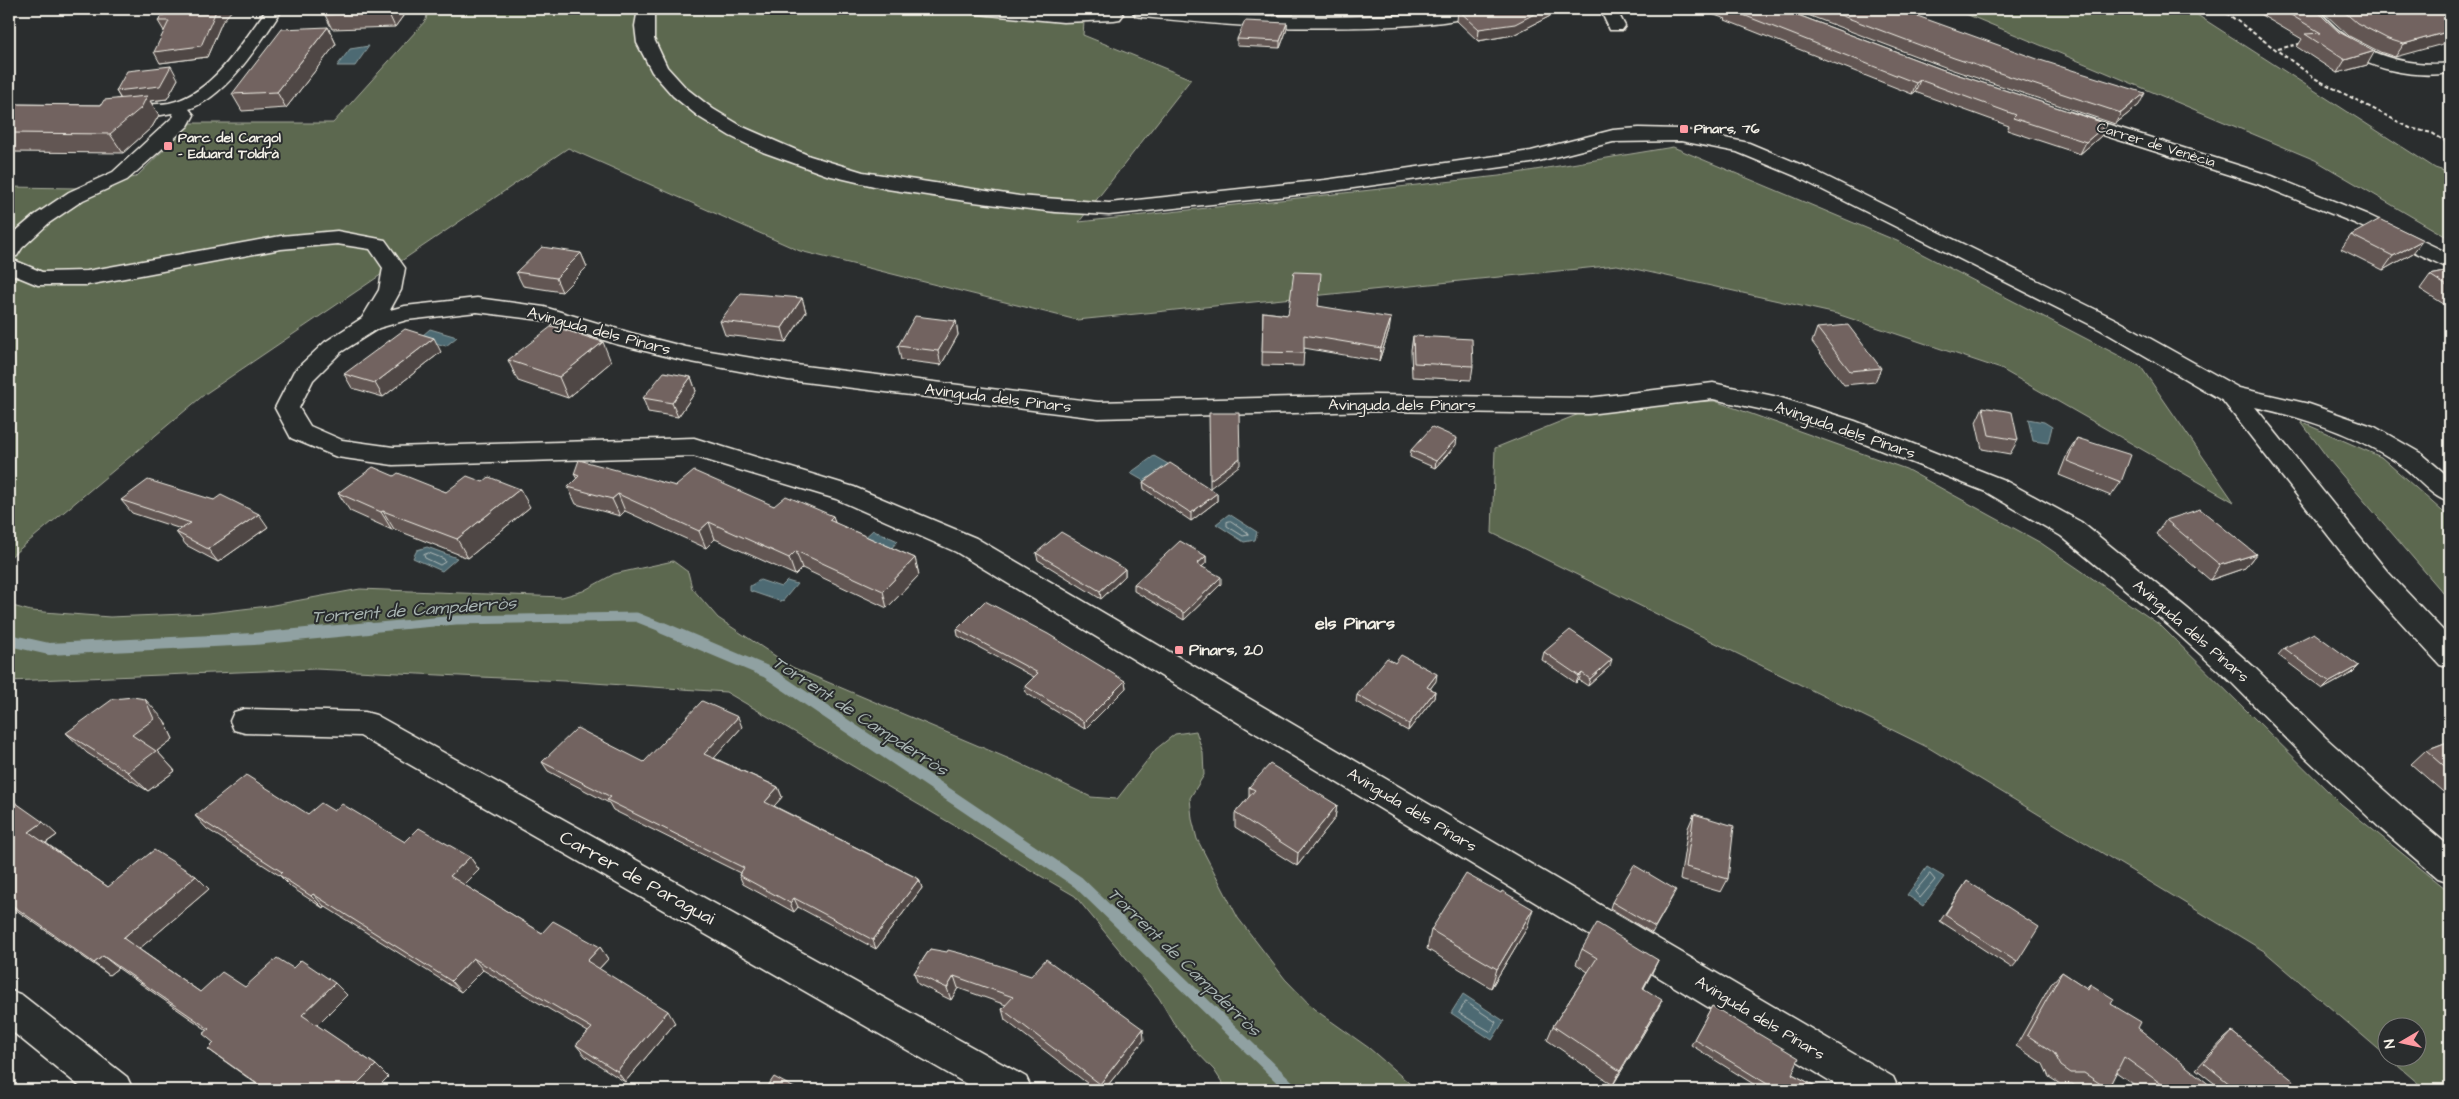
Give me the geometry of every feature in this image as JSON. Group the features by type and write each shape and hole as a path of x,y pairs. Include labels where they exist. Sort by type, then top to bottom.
{"street":[{"path":"104,110 133,111 176,107 206,93 254,39 274,9"},
{"path":"646,9 644,28 647,43 662,72 705,113 738,133 799,159 859,178 989,198 1081,208 1109,209 1324,186 1531,157 1614,136 1639,134 1681,135 1724,142 1742,147 1802,172 1962,251 2108,325 2232,394 2282,404 2363,431 2408,456 2450,493"},
{"path":"978,9 1080,18 1113,12 1128,18 1137,16 1142,10 1249,21 1329,22 1417,20 1459,14 1476,9"},
{"path":"1608,9 1616,26"},
{"path":"2314,9 2313,14 2325,29 2342,43 2362,53 2386,62 2418,68 2450,68"},
{"path":"9,251 13,244 42,219 76,196 120,176 181,122 184,115 176,107"},
{"name":"Carrer de Venècia","path":"2047,111 2265,180 2361,219 2450,262"},
{"path":"9,265 22,276 80,278 120,274 296,241 331,237 358,237 377,243 390,255 394,268 391,287 371,323"},
{"name":"Avinguda dels Pinars","path":"1880,1090 966,545 845,492 694,447 393,456 337,448 300,432 287,408 303,376 333,347 371,323 405,313 477,305 515,308 571,321 624,339 686,354 788,372 1098,410 1375,403 1588,406 1674,394 1713,391 1778,405 1846,427 1995,486 2071,530 2178,617 2244,676 2314,747 2393,819 2450,867"},
{"path":"2232,394 2377,578 2450,657"},
{"name":"Carrer de Paraguai","path":"245,721 365,724 1013,1090"},
{"path":"9,1007 114,1090"}],"path":[{"path":"2221,9 2316,79 2410,128 2432,133 2450,144"}],"green space":[{"path":"428,9 1085,9 1083,35 1191,79 1079,222 1499,176 1673,147 1897,241 2141,367 2234,502 2001,369 1837,314 1617,265 1077,320 800,251 568,148 205,394 9,558 9,187 76,188 136,177 191,123 333,123 426,20"},
{"path":"1954,9 2188,9 2435,168 2450,173 2450,239 2315,160"},
{"path":"1715,401 1906,469 2041,543 2160,625 2341,804 2450,892 2450,1090 2426,1090 2398,1066 2426,1066 2426,1016 2376,1016 2376,1047 2264,951 1929,748 1492,533 1495,448 1579,414 1652,404"},
{"path":"2301,422 2381,457 2450,518 2450,601 2330,461"},
{"path":"673,561 688,572 692,588 718,618 792,667 1019,763 1091,797 1117,799 1156,749 1175,734 1196,731 1203,753 1204,775 1190,798 1192,819 1197,839 1238,918 1285,979 1314,1009 1369,1048 1417,1090 1227,1090 1214,1070 1194,1049 1173,1022 1159,998 1075,896 726,692 564,681 315,669 9,681 9,605 31,611 110,617 209,613 268,606 360,589 562,597 583,591 614,574"}],"water":[{"path":"369,46 355,66 337,66 350,49"},
{"path":"430,329 457,337 446,346 414,337 423,335"},
{"path":"2028,419 2044,422 2052,427 2048,443 2033,441"},
{"path":"1154,456 1168,464 1144,481 1130,473"},
{"path":"1229,514 1257,532 1255,540 1244,542 1216,524"},
{"path":"873,530 898,541 885,555 859,543"},
{"path":"427,547 457,558 442,571 413,558 417,550"},
{"path":"760,580 781,587 787,581 797,584 782,602 750,591 750,586"},
{"path":"1927,867 1944,877 1923,906 1907,895"},
{"path":"1463,994 1504,1021 1492,1040 1451,1013"}],"building":[{"path":"169,9 218,9 201,46 154,52 169,21 158,21"},
{"path":"325,9 391,9 388,12 325,15"},
{"path":"1544,9 1515,24 1479,29 1458,10"},
{"path":"1728,9 1782,9 1941,69 2107,124 2086,142 2013,118 2016,115 1920,80 1916,83"},
{"path":"1824,9 1898,9 2040,60 2145,93 2121,113 1954,58"},
{"path":"2281,9 2316,9 2339,32 2375,51 2345,60 2305,34 2321,33"},
{"path":"2341,9 2450,9 2450,31 2404,44 2388,39 2357,23"},
{"path":"1245,21 1287,23 1280,41 1237,39"},
{"path":"328,27 277,92 232,94 282,29"},
{"path":"171,66 160,86 116,91 127,71"},
{"path":"147,96 141,108 110,134 9,133 9,104 101,105 104,100"},
{"path":"2380,219 2423,240 2393,256 2351,235"},
{"path":"542,247 581,253 556,278 516,272"},
{"path":"2450,271 2450,288 2430,275"},
{"path":"1294,272 1321,273 1318,306 1391,318 1381,348 1304,335 1304,353 1262,352 1263,312 1288,315"},
{"path":"741,293 802,298 782,328 720,321"},
{"path":"915,316 956,321 938,351 898,346"},
{"path":"1848,325 1881,368 1850,371 1817,328"},
{"path":"552,326 603,342 559,377 508,360"},
{"path":"405,329 434,338 375,383 344,374"},
{"path":"1413,336 1472,339 1473,366 1414,363"},
{"path":"664,372 691,377 672,403 643,398"},
{"path":"1983,407 2012,412 2018,440 1989,435"},
{"path":"1209,413 1239,413 1240,458 1210,480"},
{"path":"1432,427 1457,438 1436,461 1411,450"},
{"path":"2077,438 2131,455 2121,482 2067,461"},
{"path":"579,460 676,486 694,471 774,506 786,496 833,516 829,520 915,558 883,591 796,551 789,558 709,522 699,531 618,494 612,499 568,487 579,476 574,474"},
{"path":"1170,463 1217,493 1191,513 1143,482"},
{"path":"373,467 394,476 398,473 446,492 467,476 483,482 489,477 520,489 457,539 383,511 381,512 338,493"},
{"path":"148,480 214,500 221,495 259,514 208,549 176,532 191,523 121,500"},
{"path":"2200,509 2256,554 2220,565 2166,520"},
{"path":"1061,532 1125,569 1100,591 1036,553"},
{"path":"1180,541 1206,556 1197,564 1221,577 1184,613 1134,584"},
{"path":"985,601 1048,634 1125,681 1084,722 1025,686 1038,673 957,629"},
{"path":"1570,630 1612,659 1590,679 1582,673 1579,676 1544,652"},
{"path":"2314,633 2359,666 2330,682 2284,648"},
{"path":"1401,655 1437,674 1427,687 1435,691 1409,724 1357,695 1387,658 1395,663"},
{"path":"133,697 145,699 154,719 132,735 156,751 128,772 66,733 113,699"},
{"path":"702,701 738,717 704,754 778,787 765,802 919,879 873,940 794,898 790,903 739,875 744,868 607,800 611,797 542,762 577,728 644,762"},
{"path":"2450,741 2450,771 2426,750"},
{"path":"1270,764 1337,805 1298,853 1235,813 1255,790 1249,787"},
{"path":"246,775 308,814 321,803 334,811 342,804 405,842 419,828 470,857 450,876 542,933 553,921 600,947 587,961 668,1011 617,1071 576,1045 592,1028 473,958 451,981 313,894 311,896 279,875 282,872 195,816"},
{"path":"9,798 43,822 29,832 108,887 154,850 196,876 123,938 200,992 222,972 245,987 277,958 293,968 301,960 335,983 302,1015 376,1065 351,1090 266,1090 208,1049 214,1043 203,1034 209,1029 103,956 94,963 9,903"},
{"path":"1694,814 1734,826 1728,879 1686,867"},
{"path":"1634,865 1676,890 1655,927 1612,902"},
{"path":"1466,874 1501,893 1502,891 1533,909 1497,969 1431,930"},
{"path":"1967,881 2039,927 2017,962 1945,915"},
{"path":"1597,923 1658,960 1643,988 1662,1000 1620,1071 1553,1026 1597,958 1582,949"},
{"path":"930,949 947,952 948,950 967,955 1031,976 1046,959 1143,1029 1100,1084 1002,1009 1013,997 954,976 947,988 914,973"},
{"path":"2062,972 2088,989 2090,984 2114,999 2111,1004 2141,1022 2138,1028 2211,1086 2207,1090 2170,1090 2124,1057 2108,1089 2084,1073 2071,1073 2061,1066 2054,1053 2027,1035"},
{"path":"1712,1006 1799,1058 1792,1074 1823,1090 1777,1090 1694,1039"},
{"path":"2232,1032 2304,1089 2237,1090 2204,1063"},
{"path":"774,1077 798,1090 765,1090"}],"waterway":[{"name":"Torrent de Campderròs","path":"356,629 456,620 636,617 666,629"},
{"name":"Torrent de Campderròs","path":"9,640 49,649 254,639 369,628"},
{"name":"Torrent de Campderròs","path":"663,628 767,672 1078,882 1293,1090"}],"place":[{"name":"Pinars, 76","path":"1684,129"},
{"name":"Parc del Cargol - Eduard Toldrà","path":"168,146"},
{"name":"Pinars, 20","path":"1179,650"}],"district":[{"name":"els Pinars","path":"1355,623"}]}
